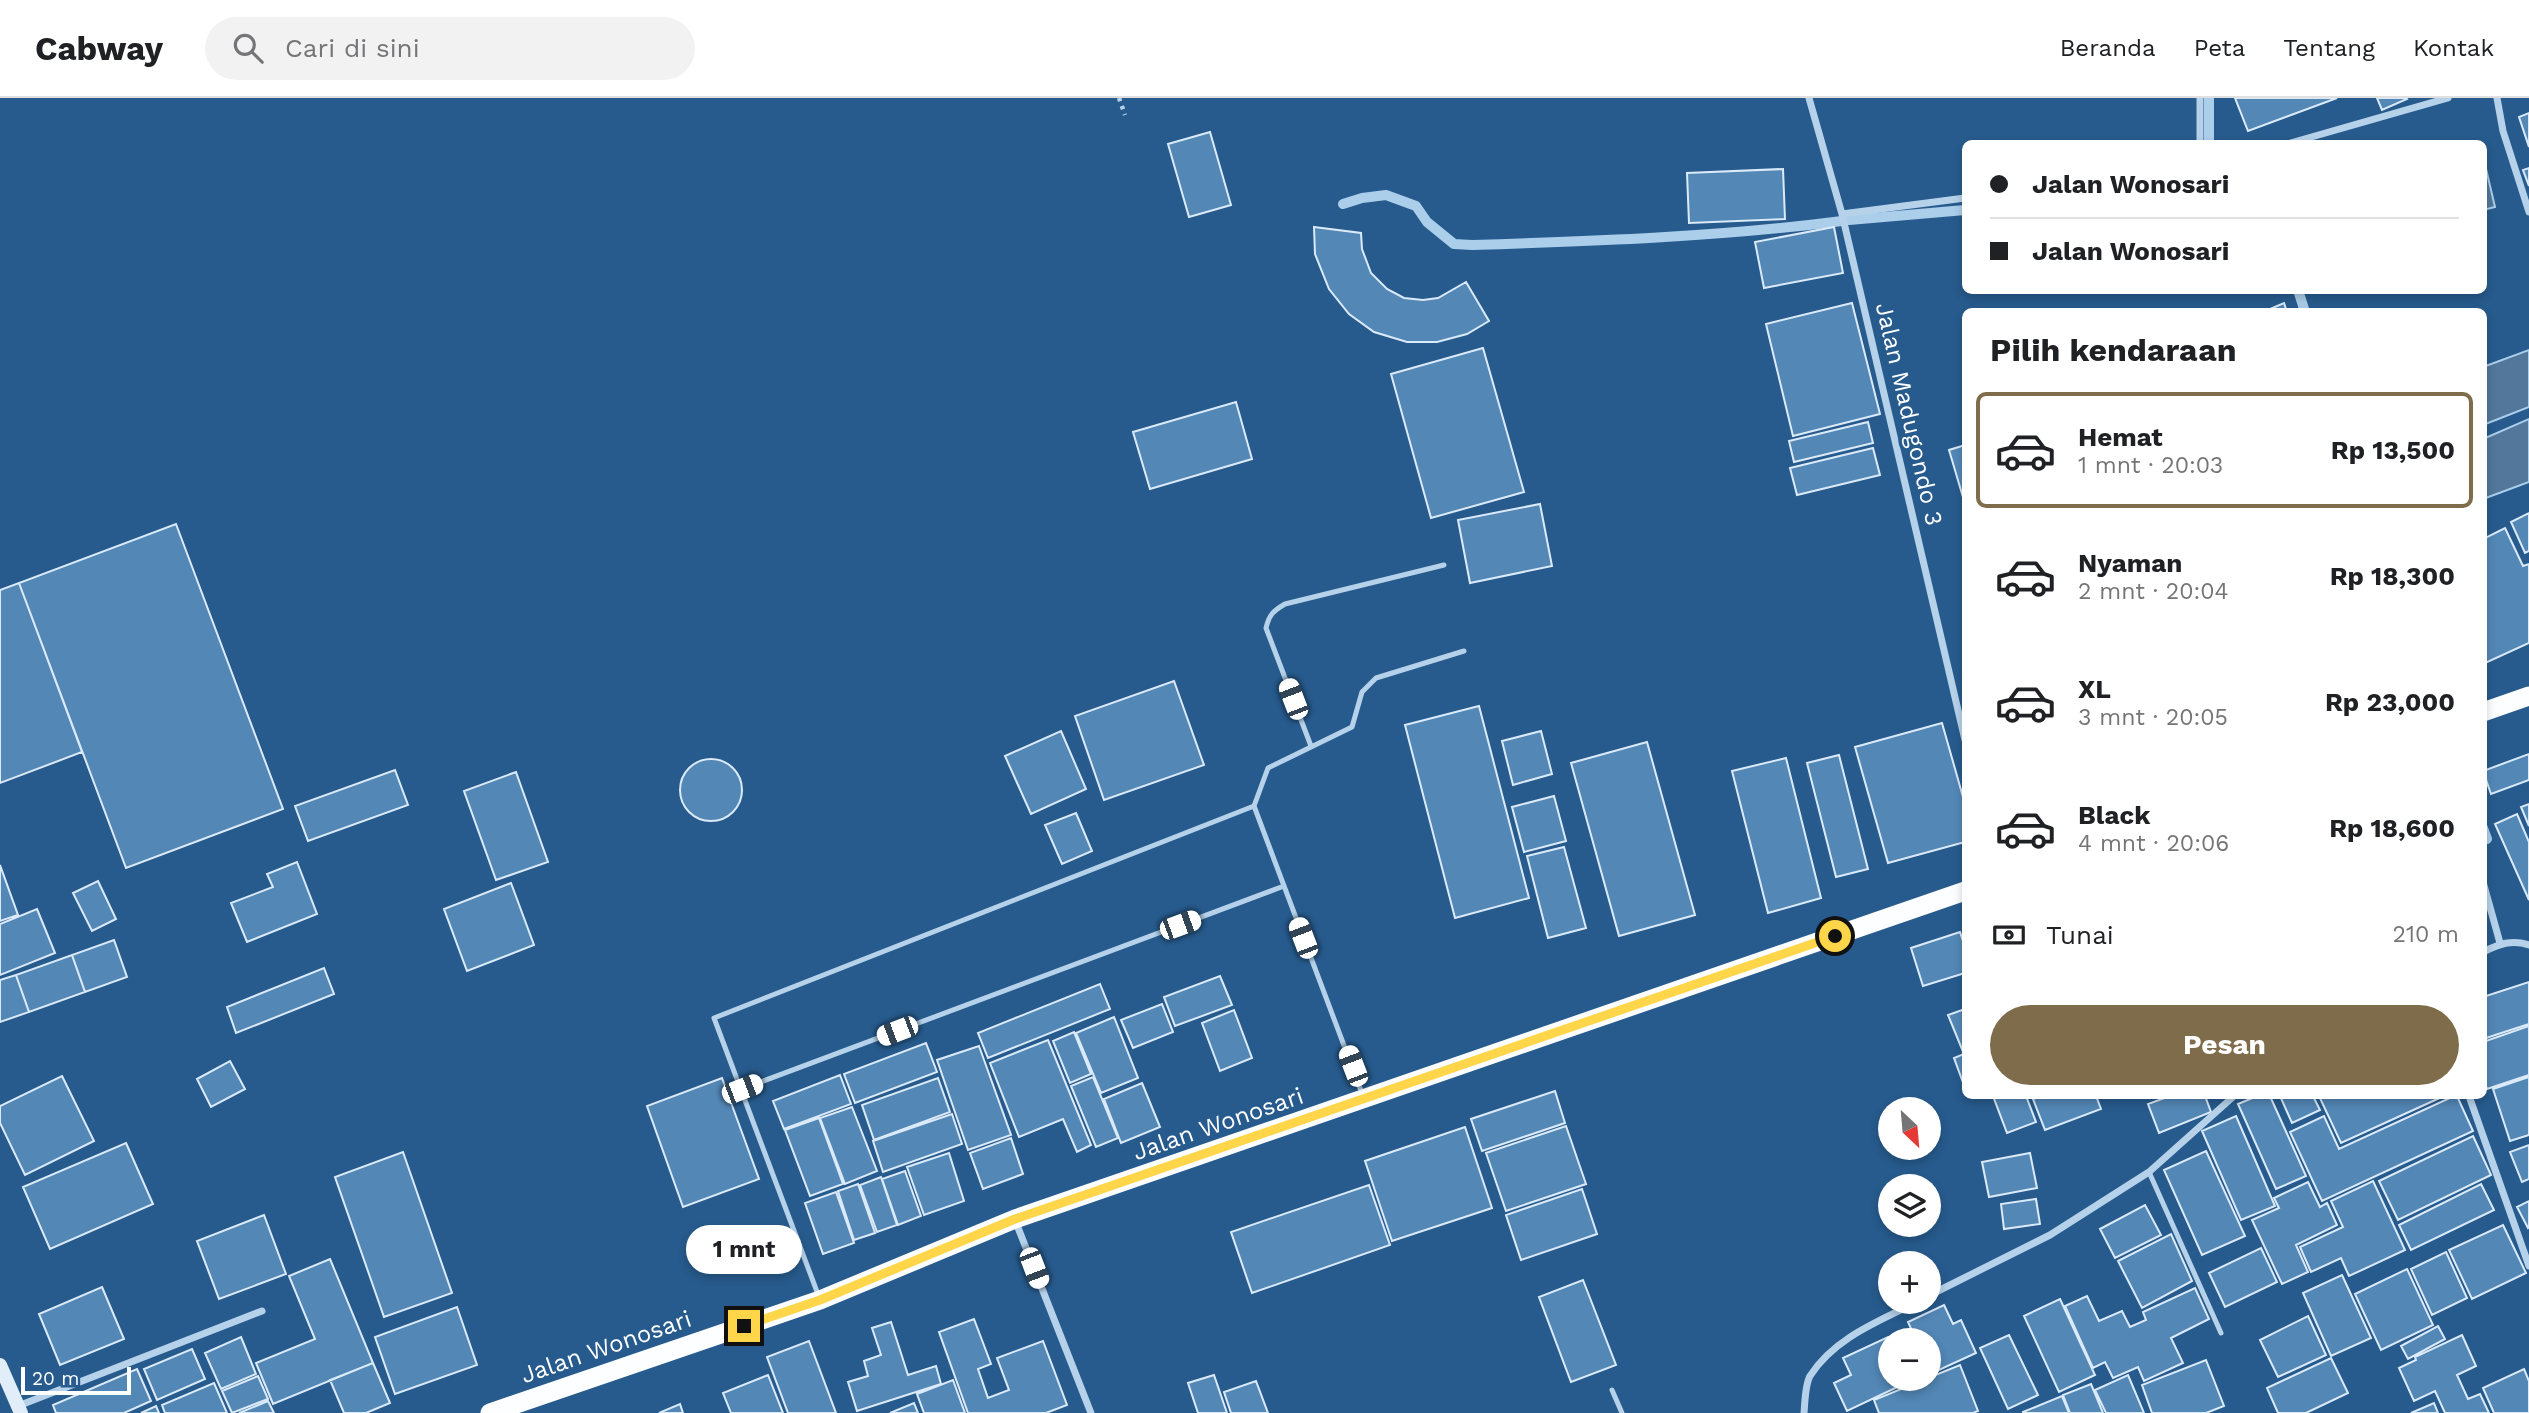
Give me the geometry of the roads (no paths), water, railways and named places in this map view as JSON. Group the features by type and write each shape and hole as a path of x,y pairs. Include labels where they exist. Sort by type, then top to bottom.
{"highway":[{"path":"2487,711 2529,696"},
{"name":"Jalan Wonosari","path":"490,1413 820,1300 1015,1219 1962,892"}],"main road":[{"path":"0,1365 19,1410"}],"street":[{"name":"Jalan Madugondo 3","path":"1809,98 1842,214 1962,727"},
{"path":"2200,98 2200,140"},
{"path":"2301,140 2448,98"},
{"path":"2497,98 2503,131 2529,212"},
{"path":"1842,214 1962,198"},
{"path":"2487,897 2500,943"},
{"path":"2487,950 2500,943 2529,945"},
{"path":"1941,1290 2050,1235 2149,1172 2231,1099"},
{"path":"2470,1099 2529,1266"},
{"path":"1015,1219 1091,1413"},
{"path":"19,1410 262,1311"},
{"path":"1804,1413 1809,1377 1836,1346 1893,1314"}],"lane":[{"path":"1311,746 1266,628 1273,611 1285,604 1444,565"},
{"path":"1364,1099 1254,806 1268,768 1352,727 1362,692 1376,678 1464,651"},
{"path":"820,1300 714,1017 1254,806"},
{"path":"742,1089 1284,886"},
{"path":"2149,1172 2221,1333"},
{"path":"1612,1390 1622,1413"}],"water":[{"path":"2487,173 2495,207 2487,209"},
{"path":"2529,350 2529,407 2487,423 2487,366"},
{"path":"2529,419 2529,482 2487,498 2487,437"}],"waterway":[{"path":"2209,98 2209,140"},
{"path":"1343,204 1386,195 1416,206 1427,222 1454,244 1472,245 1704,235 1842,221"},
{"path":"1849,220 1962,210"},
{"path":"2299,294 2304,308"}]}
